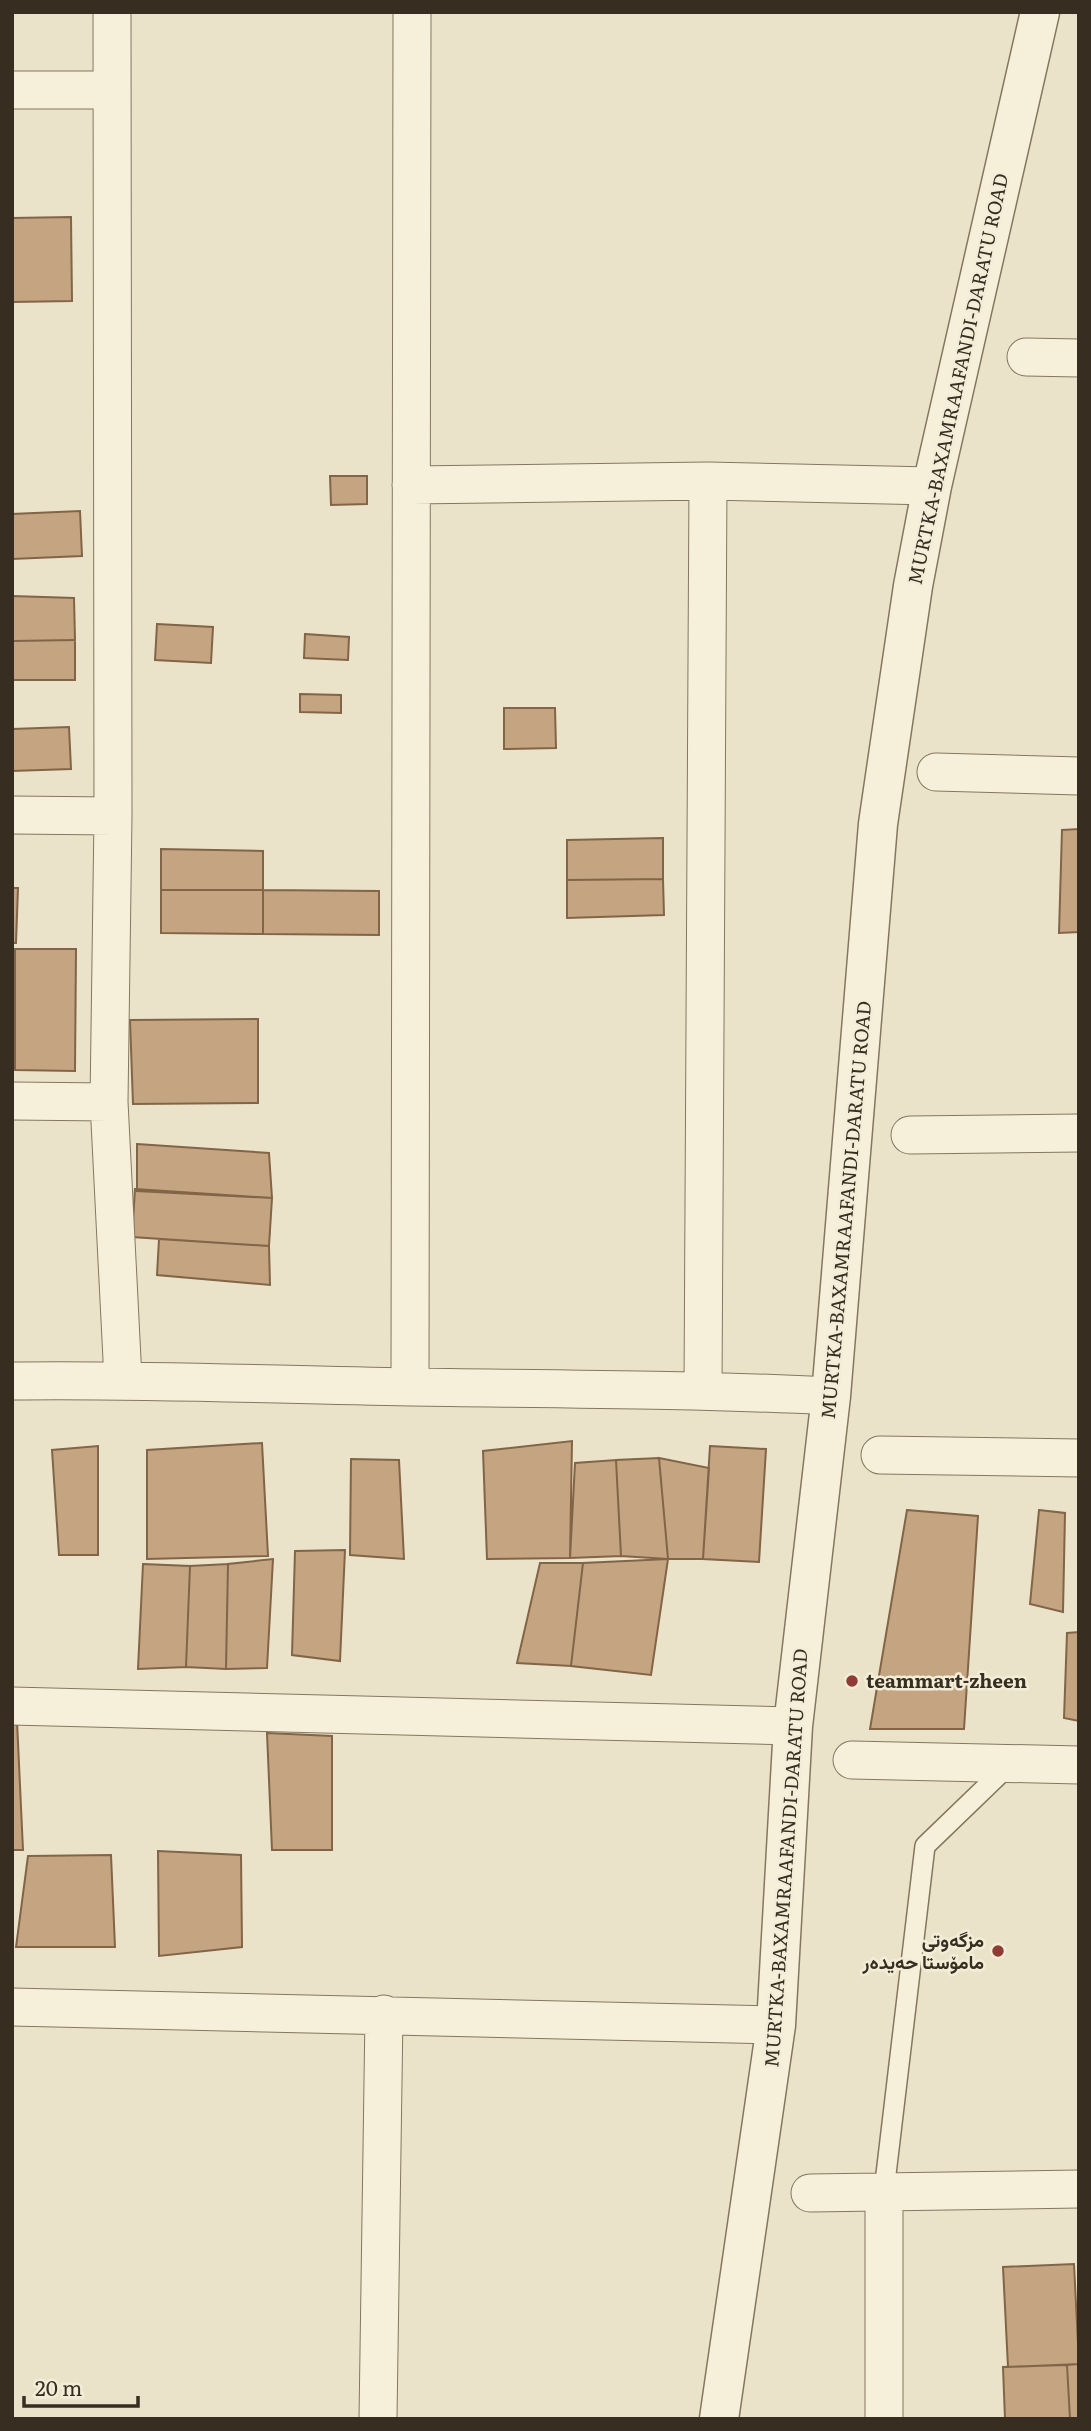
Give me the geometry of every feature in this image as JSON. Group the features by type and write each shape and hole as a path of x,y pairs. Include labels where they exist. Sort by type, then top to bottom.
{"street":[{"path":"112,12 113,816 109,1102 122,1379"},
{"path":"410,1387 412,12"},
{"name":"MURTKA-BAXAMRAAFANDI-DARATU ROAD","path":"719,2419 776,2025 793,1726 831,1396 878,824 913,586 932,486 1040,12"},
{"path":"12,90 112,90"},
{"path":"1026,357 1079,358"},
{"path":"411,485 708,481 932,486"},
{"path":"703,1389 708,481"},
{"path":"936,772 1079,776"},
{"path":"12,815 113,816"},
{"path":"12,1101 109,1102"},
{"path":"910,1135 1079,1133"},
{"path":"12,1381 122,1379 410,1387 703,1389 831,1396"},
{"path":"880,1455 1079,1458"},
{"path":"12,1706 793,1726"},
{"path":"852,1760 1079,1765"},
{"path":"12,2007 776,2025"},
{"path":"378,2419 384,2014"},
{"path":"810,2193 1079,2189"},
{"path":"884,2190 884,2419"}],"lane":[{"path":"884,2190 925,1846 1011,1764"}],"building":[{"path":"71,217 72,301 12,302 12,218"},
{"path":"330,476 367,476 367,504 331,505"},
{"path":"80,511 82,556 12,559 12,514"},
{"path":"12,596 74,598 75,640 12,641"},
{"path":"157,624 213,627 211,663 155,660"},
{"path":"305,634 349,637 348,660 304,658"},
{"path":"75,640 75,680 12,680 12,641"},
{"path":"300,694 341,695 341,713 300,712"},
{"path":"504,708 555,708 556,748 504,749"},
{"path":"69,727 71,769 12,771 12,729"},
{"path":"1079,829 1079,932 1059,933 1062,830"},
{"path":"663,838 663,879 567,880 567,840"},
{"path":"161,849 263,851 263,890 161,890"},
{"path":"663,879 664,915 567,918 567,880"},
{"path":"12,888 18,888 16,943 12,943"},
{"path":"161,890 263,890 263,934 161,933"},
{"path":"263,890 379,891 379,935 263,934"},
{"path":"12,949 15,949 15,1070 12,1070"},
{"path":"15,949 76,949 75,1071 15,1070"},
{"path":"258,1019 258,1103 133,1104 130,1020"},
{"path":"137,1144 269,1153 272,1198 137,1191"},
{"path":"135,1189 272,1198 269,1246 132,1237"},
{"path":"159,1239 269,1246 270,1285 157,1275"},
{"path":"572,1441 570,1558 487,1559 483,1451"},
{"path":"262,1443 268,1556 147,1559 147,1450"},
{"path":"98,1446 98,1555 59,1555 52,1450"},
{"path":"710,1446 766,1449 759,1562 703,1559"},
{"path":"659,1458 709,1468 703,1559 668,1559"},
{"path":"659,1458 668,1559 621,1556 616,1460"},
{"path":"351,1459 399,1460 404,1559 350,1555"},
{"path":"616,1460 621,1556 570,1558 575,1463"},
{"path":"907,1510 978,1516 964,1729 870,1729"},
{"path":"1039,1510 1065,1513 1063,1612 1030,1604"},
{"path":"345,1550 340,1661 292,1655 295,1551"},
{"path":"273,1559 267,1668 226,1669 228,1564"},
{"path":"668,1559 651,1675 571,1666 583,1563"},
{"path":"540,1563 583,1563 571,1666 517,1663"},
{"path":"143,1564 190,1566 186,1667 138,1669"},
{"path":"228,1564 226,1669 186,1667 190,1566"},
{"path":"1079,1632 1079,1721 1064,1718 1067,1633"},
{"path":"12,1721 17,1721 23,1850 12,1850"},
{"path":"267,1733 332,1736 332,1850 272,1850"},
{"path":"158,1851 241,1855 242,1947 159,1956"},
{"path":"111,1855 115,1947 16,1947 28,1856"},
{"path":"1074,2264 1079,2364 1008,2367 1003,2267"},
{"path":"1079,2364 1079,2419 1070,2419 1067,2365"},
{"path":"1067,2365 1070,2419 1005,2419 1003,2367"}],"place":[{"name":"teammart-zheen","path":"852,1681"},
{"name":"مزگەوتی مامۆستا حەیدەر","path":"998,1951"}]}
